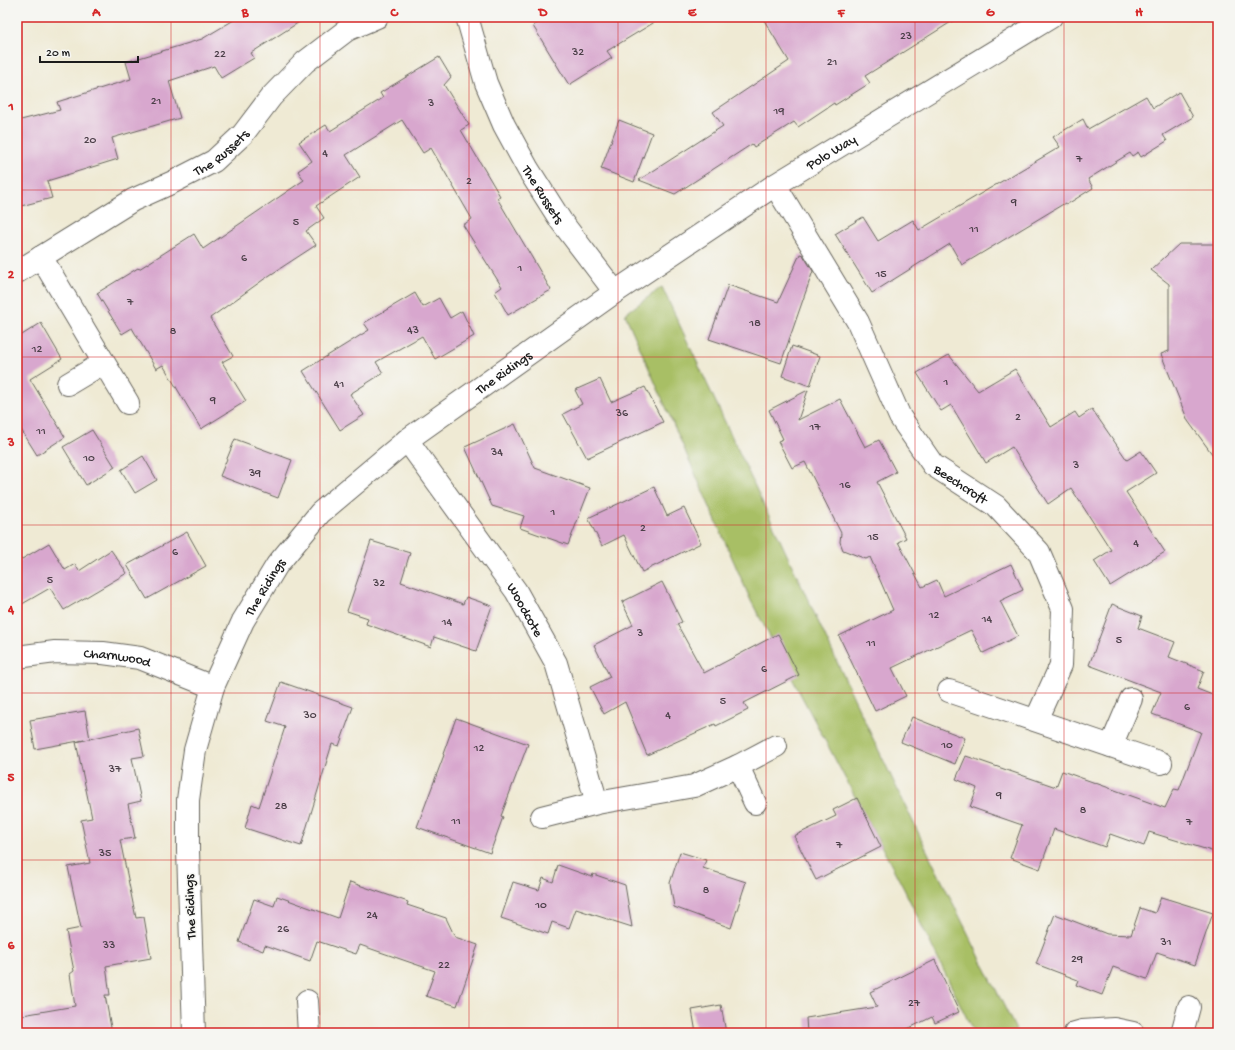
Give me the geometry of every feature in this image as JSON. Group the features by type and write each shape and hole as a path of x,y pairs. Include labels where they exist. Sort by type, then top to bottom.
{"street":[{"name":"The Russets","path":"17,272 133,200 214,161 243,134 271,97 305,62 347,30 377,17"},
{"name":"The Russets","path":"467,17 486,82 504,125 528,169 561,221 615,292"},
{"name":"Polo Way","path":"615,292 775,185 1051,17"},
{"name":"Beechcroft","path":"775,185 858,322 900,416 933,465 996,506 1039,552 1063,609 1061,665 1036,720"},
{"path":"41,257 128,403"},
{"name":"The Ridings","path":"194,1033 188,851 188,800 195,750 213,687 243,621 277,565 320,513 407,440 615,292"},
{"path":"68,384 103,363"},
{"name":"Woodcote","path":"407,440 516,591 556,663 598,803"},
{"name":"Charnwood","path":"17,657 55,652 103,653 140,658 213,687"},
{"path":"950,691 1161,763"},
{"path":"1111,746 1131,699"},
{"path":"542,817 598,803 694,786 738,766 776,746"},
{"path":"738,766 755,803"},
{"path":"307,1002 309,1033"},
{"path":"1182,1033 1190,1008"},
{"path":"1075,1033 1082,1031 1114,1029 1133,1033"}],"green space":[{"path":"662,287 866,724 1016,1030 1011,1033 974,1033 904,889 751,601 625,314"}],"building":[{"path":"239,17 307,17 251,53 254,58 221,78 214,66 169,81 180,118 112,138 118,159 47,181 52,198 17,207 17,121 60,110 57,102 131,79 126,62 202,39"},
{"path":"548,17 663,17 607,51 612,58 569,85 533,26"},
{"path":"762,17 959,17 865,76 870,83 835,105 834,103 798,127 794,122 754,147 752,144 675,194 639,180 723,126 713,112 789,61"},
{"path":"439,57 451,77 444,85 469,125 461,130 500,196 497,198 551,290 508,315 495,292 502,287 463,225 472,219 431,148 423,153 402,120 346,155 360,177 316,206 324,218 306,231 316,245 267,277 210,318 233,356 222,362 246,401 201,429 163,365 156,369 132,328 122,334 97,293 138,268 139,269 194,234 203,249 304,180 298,171 312,161 299,142 326,125 330,131 383,98 380,93"},
{"path":"1179,92 1193,117 1163,135 1167,141 1141,157 1138,152 1132,156 1130,153 1088,179 1093,188 1066,205 1065,203 962,265 950,244 872,293 835,234 863,217 878,241 913,220 919,230 1060,147 1053,137 1083,119 1088,129 1146,96 1153,108"},
{"path":"619,120 652,133 634,182 601,169"},
{"path":"1179,244 1215,244 1215,356 1218,364 1218,462 1188,421 1161,354 1169,351 1169,284 1151,270"},
{"path":"800,254 803,255 813,271 781,363 709,339 728,285 778,302"},
{"path":"415,293 423,307 439,298 450,318 462,311 474,336 435,359 422,336 376,362 383,373 350,394 364,415 340,430 303,371 369,330 364,323"},
{"path":"41,323 62,359 30,379 65,437 37,455 17,423 17,338"},
{"path":"792,346 820,356 810,386 782,376"},
{"path":"949,355 978,391 1015,369 1051,427 1075,412 1079,418 1092,409 1127,460 1141,451 1156,473 1126,492 1165,552 1110,586 1094,561 1111,550 1071,488 1048,504 1012,447 986,463 951,405 941,411 917,373"},
{"path":"600,379 611,402 645,387 663,422 587,458 563,414 582,404 575,390"},
{"path":"808,390 798,420 840,399 865,447 879,440 896,472 877,482 906,538 898,542 922,587 937,580 944,596 1011,564 1023,590 1000,601 1018,636 983,653 971,630 892,668 906,696 875,711 839,636 893,610 870,557 866,559 843,550 840,542 841,533 805,462 792,468 778,441 783,439 769,410"},
{"path":"515,424 535,468 590,488 568,545 520,528 524,516 492,506 465,447"},
{"path":"92,430 115,467 86,485 63,447"},
{"path":"235,439 292,460 278,498 220,476"},
{"path":"143,456 157,480 135,493 121,470"},
{"path":"654,487 667,516 684,508 701,543 642,572 624,535 602,546 588,518"},
{"path":"187,532 206,566 147,599 127,565"},
{"path":"371,541 410,553 401,582 463,604 466,597 492,606 476,651 434,637 431,647 366,624 368,618 347,611"},
{"path":"49,543 65,570 75,564 79,571 111,550 127,573 64,610 50,588 17,607 17,562"},
{"path":"662,582 682,622 677,624 704,673 778,634 799,675 744,703 748,710 716,726 715,724 647,755 625,702 604,714 590,687 610,677 594,645 633,625 622,602"},
{"path":"1112,604 1142,616 1138,628 1175,642 1169,657 1204,671 1197,689 1215,696 1218,695 1218,853 1149,832 1144,846 1110,834 1105,847 1054,829 1040,869 1010,858 1022,825 970,807 977,788 956,779 966,756 1056,787 1062,771 1165,808 1174,789 1179,790 1201,732 1152,714 1161,692 1089,665"},
{"path":"281,682 353,707 339,746 332,744 301,846 245,828 252,804 259,807 285,727 267,721"},
{"path":"85,711 90,739 35,749 30,720"},
{"path":"912,717 965,738 955,764 901,742"},
{"path":"456,718 528,744 501,816 503,817 490,853 417,827"},
{"path":"138,728 144,756 132,758 141,801 128,804 135,838 120,840 136,918 144,917 151,958 106,966 110,995 105,995 112,1033 17,1033 17,1016 75,1006 70,974 74,971 66,931 81,928 68,867 90,863 81,820 92,818 76,742"},
{"path":"857,798 881,847 816,880 794,836 836,816 833,810"},
{"path":"680,852 706,860 703,868 746,882 731,928 674,907 670,883"},
{"path":"558,865 592,877 593,874 625,885 632,927 576,909 569,928 552,922 548,934 501,918 513,882 539,890 543,878 553,882"},
{"path":"350,882 408,902 407,905 446,918 455,937 478,945 457,1006 426,996 435,971 360,945 356,954 317,941 310,961 265,945 263,951 239,942 254,899 274,906 277,896 338,918"},
{"path":"1161,897 1213,913 1195,965 1157,952 1147,979 1113,967 1102,995 1076,985 1078,980 1036,964 1055,914 1107,934 1131,935 1140,908 1155,913"},
{"path":"935,960 959,1012 935,1023 932,1017 899,1033 807,1033 806,1018 877,1007 870,992"},
{"path":"721,1005 726,1033 696,1033 692,1010"}]}
